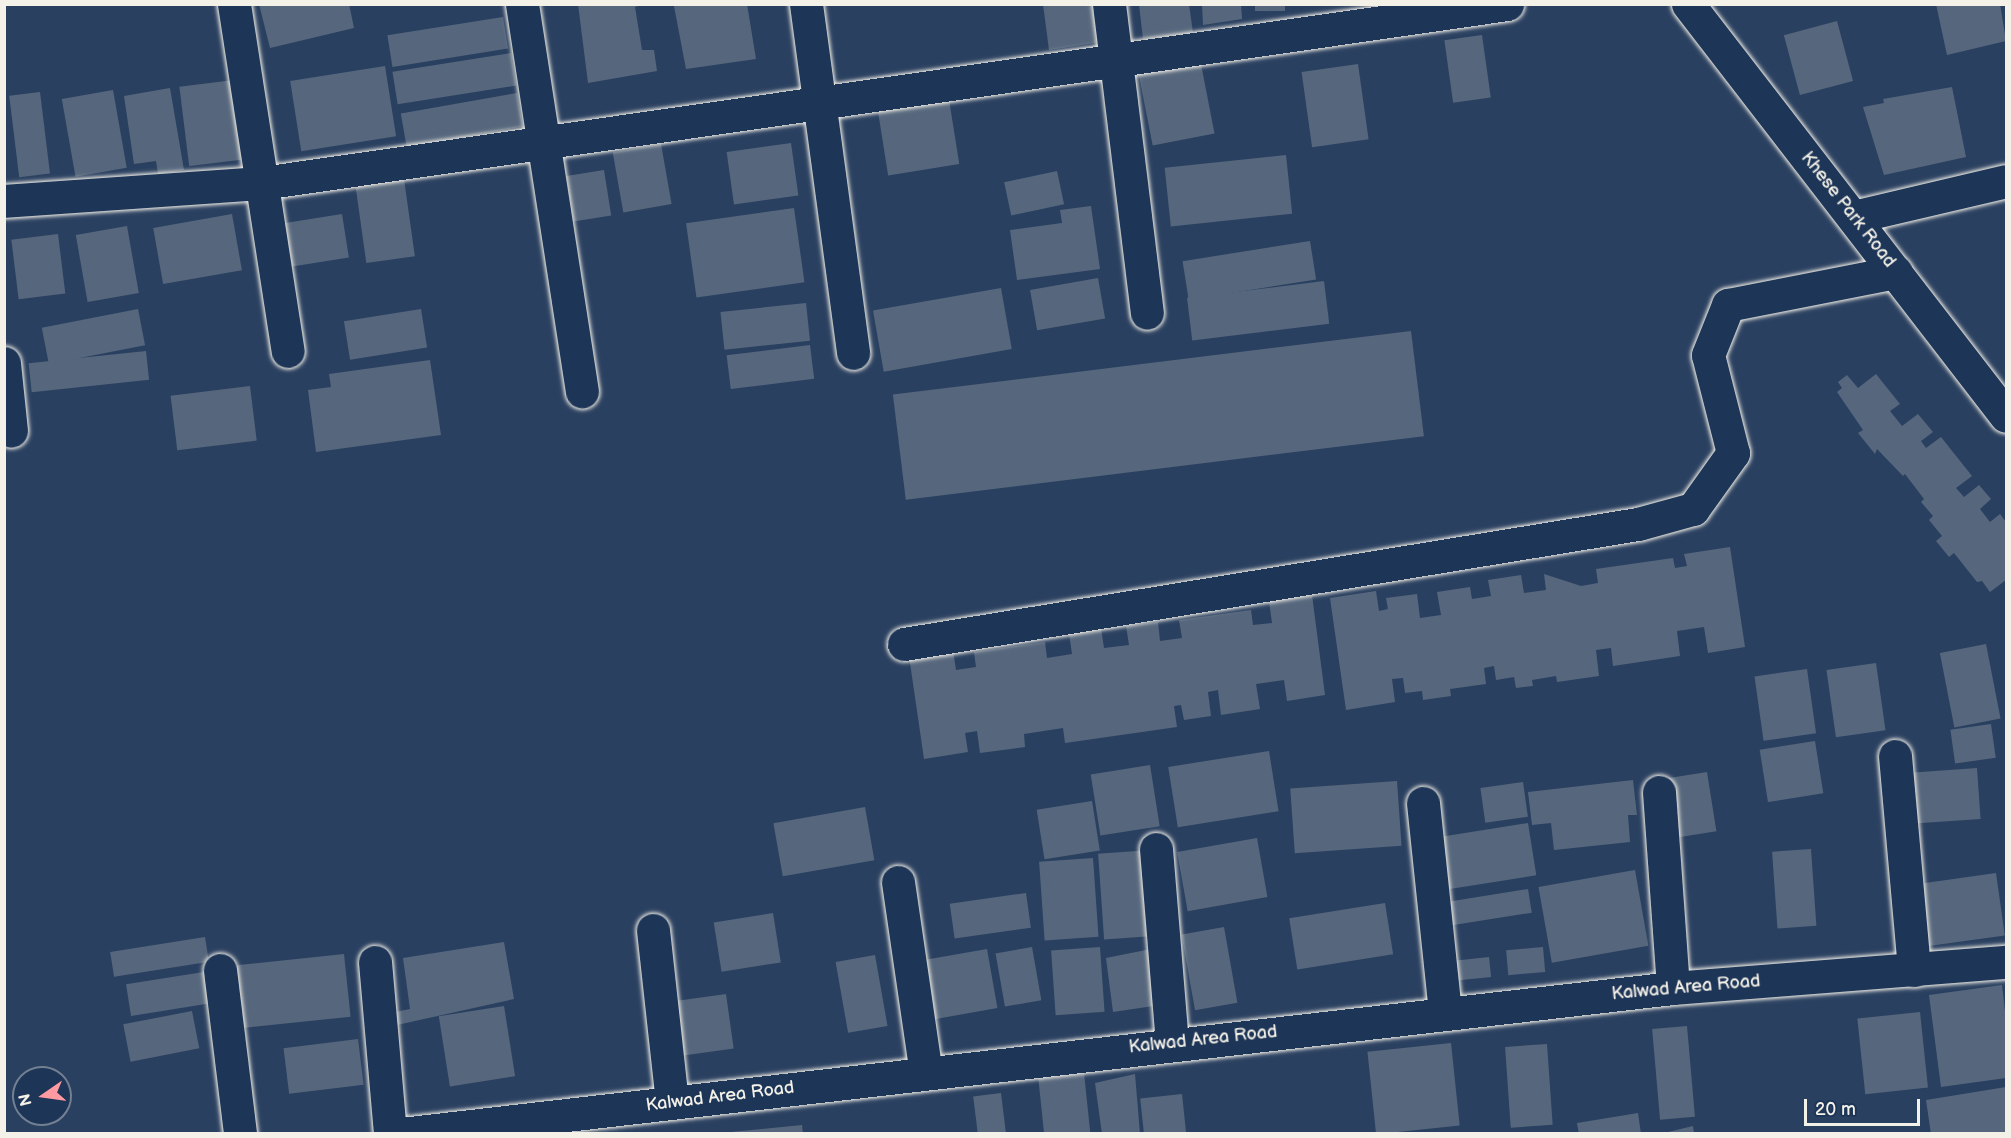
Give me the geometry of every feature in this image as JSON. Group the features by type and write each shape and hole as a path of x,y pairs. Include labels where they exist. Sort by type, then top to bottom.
{"street":[{"path":"234,4 288,351"},
{"path":"522,4 582,391"},
{"path":"806,4 853,353"},
{"path":"1109,4 1147,313"},
{"path":"4,201 262,183 820,105 1507,4"},
{"name":"Khese Park Road","path":"1688,4 2007,416"},
{"path":"1853,217 2007,182"},
{"path":"904,644 1638,524 1693,509 1733,453 1708,355 1728,305 1896,272"},
{"path":"4,363 11,431"},
{"path":"1895,756 1914,970"},
{"path":"1659,792 1673,988"},
{"path":"1423,803 1445,1014"},
{"path":"1156,849 1172,1043"},
{"path":"898,882 926,1073"},
{"path":"653,930 672,1102"},
{"path":"375,962 390,1134"},
{"name":"Kalwad Area Road","path":"401,1134 1172,1043 1673,988 2007,962"},
{"path":"220,970 240,1134"}],"building":[{"path":"259,4 349,4 354,28 270,48"},
{"path":"578,4 644,4 635,7 642,50 654,50 657,71 588,83"},
{"path":"747,4 756,59 686,69 674,6"},
{"path":"1043,4 1103,4 1108,41 1049,50"},
{"path":"1139,4 1189,4 1193,33 1143,39"},
{"path":"1202,4 1241,4 1242,19 1203,25"},
{"path":"1255,4 1285,4 1285,11 1255,11"},
{"path":"1936,4 2000,4 2006,41 1947,55"},
{"path":"503,17 508,49 392,67 387,35"},
{"path":"1837,21 1853,81 1800,95 1784,35"},
{"path":"1482,35 1491,97 1453,103 1444,40"},
{"path":"511,53 516,86 398,104 392,72"},
{"path":"1200,59 1215,134 1153,146 1138,71"},
{"path":"1358,64 1369,139 1312,147 1302,72"},
{"path":"385,66 396,136 301,151 290,81"},
{"path":"234,80 244,159 189,166 179,87"},
{"path":"1952,87 1966,157 1884,175 1863,107 1884,103 1883,99"},
{"path":"170,88 184,170 158,174 156,161 134,164 124,96"},
{"path":"113,90 127,168 76,177 62,99"},
{"path":"40,92 50,173 19,177 9,96"},
{"path":"517,93 523,126 407,147 401,113"},
{"path":"948,93 959,164 888,175 877,104"},
{"path":"791,143 798,195 734,205 727,152"},
{"path":"661,144 672,204 623,213 613,153"},
{"path":"1286,155 1292,214 1171,226 1165,168"},
{"path":"604,170 611,215 574,221 566,176"},
{"path":"1057,171 1064,204 1011,215 1004,182"},
{"path":"404,179 415,256 366,263 355,186"},
{"path":"1091,206 1100,269 1017,280 1010,230 1062,223 1060,210"},
{"path":"794,208 804,282 696,297 686,223"},
{"path":"232,214 242,270 163,284 153,228"},
{"path":"342,214 349,257 283,268 276,224"},
{"path":"127,226 139,293 88,302 76,235"},
{"path":"58,234 65,294 19,299 11,240"},
{"path":"1310,241 1316,280 1189,300 1183,261"},
{"path":"1098,278 1105,318 1037,330 1030,290"},
{"path":"1324,281 1329,324 1192,340 1187,298"},
{"path":"1001,288 1012,349 884,372 873,311"},
{"path":"806,303 810,341 724,350 720,312"},
{"path":"138,309 145,345 49,364 42,328"},
{"path":"421,309 427,348 350,360 344,321"},
{"path":"1411,331 1424,436 906,500 893,395"},
{"path":"810,345 814,379 731,389 727,355"},
{"path":"146,351 149,380 32,392 29,363"},
{"path":"430,360 441,435 316,452 308,390 331,387 329,374"},
{"path":"1876,374 1900,404 1890,411 1902,426 1918,414 1933,432 1921,441 1926,448 1941,437 1972,476 1956,488 1964,497 1979,485 1991,499 1980,509 1990,522 2000,514 2006,522 2006,580 1990,592 1982,581 1977,582 1954,553 1949,557 1936,541 1942,536 1929,520 1933,516 1921,502 1924,499 1905,474 1903,476 1877,449 1875,454 1858,433 1863,430 1837,392 1842,388 1838,382 1847,375 1858,388"},
{"path":"250,386 257,441 177,450 171,396"},
{"path":"1730,547 1745,647 1708,653 1704,627 1677,631 1680,656 1613,666 1611,648 1596,650 1599,676 1557,682 1556,676 1532,680 1533,686 1516,688 1514,677 1496,680 1494,666 1484,668 1486,684 1450,689 1451,696 1423,700 1422,691 1405,693 1403,678 1392,679 1395,702 1346,710 1330,598 1376,591 1379,611 1388,609 1386,598 1417,594 1420,618 1441,615 1437,592 1470,587 1472,599 1491,596 1488,580 1521,575 1524,593 1546,590 1544,574 1581,586 1598,583 1596,569 1673,558 1675,568 1687,566 1684,554"},
{"path":"1312,595 1325,695 1287,701 1284,680 1256,684 1260,709 1221,715 1218,690 1208,692 1211,716 1184,720 1181,705 1174,706 1177,727 1065,743 1063,728 1024,734 1025,747 980,753 977,731 965,733 968,752 924,759 909,656 953,650 956,670 976,667 974,652 1045,642 1047,658 1072,654 1069,633 1101,628 1104,648 1129,645 1126,626 1158,622 1160,641 1182,638 1179,620 1251,610 1253,625 1272,623 1269,601"},
{"path":"1986,644 2001,719 1954,728 1940,653"},
{"path":"1876,663 1885,730 1836,737 1826,670"},
{"path":"1807,669 1816,733 1764,741 1755,676"},
{"path":"1991,724 1996,758 1955,763 1950,730"},
{"path":"1815,741 1823,793 1768,802 1760,750"},
{"path":"1269,751 1279,811 1178,827 1168,767"},
{"path":"1150,765 1160,826 1100,836 1091,774"},
{"path":"1977,768 1981,819 1911,824 1907,773"},
{"path":"1707,772 1716,831 1674,838 1665,779"},
{"path":"1633,780 1637,815 1628,815 1630,842 1554,850 1551,823 1532,825 1528,792"},
{"path":"1397,781 1402,846 1295,853 1290,788"},
{"path":"1523,782 1528,817 1485,823 1480,788"},
{"path":"1092,801 1100,850 1045,859 1037,810"},
{"path":"865,807 874,860 783,876 773,823"},
{"path":"1528,823 1536,875 1443,890 1435,838"},
{"path":"1257,838 1267,897 1188,911 1177,852"},
{"path":"1811,849 1816,926 1777,929 1772,852"},
{"path":"1151,850 1157,936 1104,939 1098,854"},
{"path":"1093,858 1099,937 1045,941 1039,862"},
{"path":"1635,870 1648,946 1552,963 1538,887"},
{"path":"1996,873 2005,935 1920,947 1911,885"},
{"path":"1528,889 1532,913 1449,926 1445,902"},
{"path":"1026,893 1031,928 955,938 950,904"},
{"path":"1385,903 1393,954 1297,970 1289,918"},
{"path":"773,913 781,962 722,972 714,922"},
{"path":"1224,927 1237,1003 1195,1010 1182,934"},
{"path":"205,937 209,962 114,977 110,952"},
{"path":"504,942 514,999 397,1025 395,1012 410,1009 403,958"},
{"path":"1032,947 1041,1000 1005,1007 996,953"},
{"path":"1100,947 1105,1012 1056,1015 1051,950"},
{"path":"1543,947 1545,972 1508,975 1506,950"},
{"path":"1156,948 1160,1005 1113,1012 1106,958"},
{"path":"987,949 997,1008 927,1020 917,961"},
{"path":"344,954 351,1017 240,1028 234,966"},
{"path":"875,955 888,1026 848,1033 836,962"},
{"path":"1489,957 1491,977 1449,981 1447,961"},
{"path":"210,971 215,1003 131,1016 126,984"},
{"path":"2002,985 2006,1020 2006,1078 1941,1087 1929,995"},
{"path":"726,994 734,1048 676,1057 669,1002"},
{"path":"504,1006 515,1076 450,1086 439,1016"},
{"path":"192,1011 199,1048 131,1062 123,1024"},
{"path":"1920,1012 1928,1088 1865,1094 1857,1019"},
{"path":"1687,1026 1695,1117 1660,1120 1652,1029"},
{"path":"358,1039 364,1085 289,1094 284,1048"},
{"path":"1451,1043 1460,1126 1376,1134 1367,1052"},
{"path":"1547,1044 1553,1125 1511,1128 1505,1047"},
{"path":"1084,1073 1090,1134 1044,1134 1038,1078"},
{"path":"1135,1074 1140,1134 1102,1134 1095,1083"},
{"path":"2006,1087 2006,1134 1931,1134 1926,1100"},
{"path":"1001,1093 1006,1134 978,1134 973,1096"},
{"path":"1182,1094 1186,1134 1144,1134 1140,1098"},
{"path":"1638,1113 1641,1134 1579,1134 1577,1123"},
{"path":"802,1125 803,1134 731,1134 731,1132"},
{"path":"1693,1126 1694,1134 1664,1134 1664,1133"}]}
